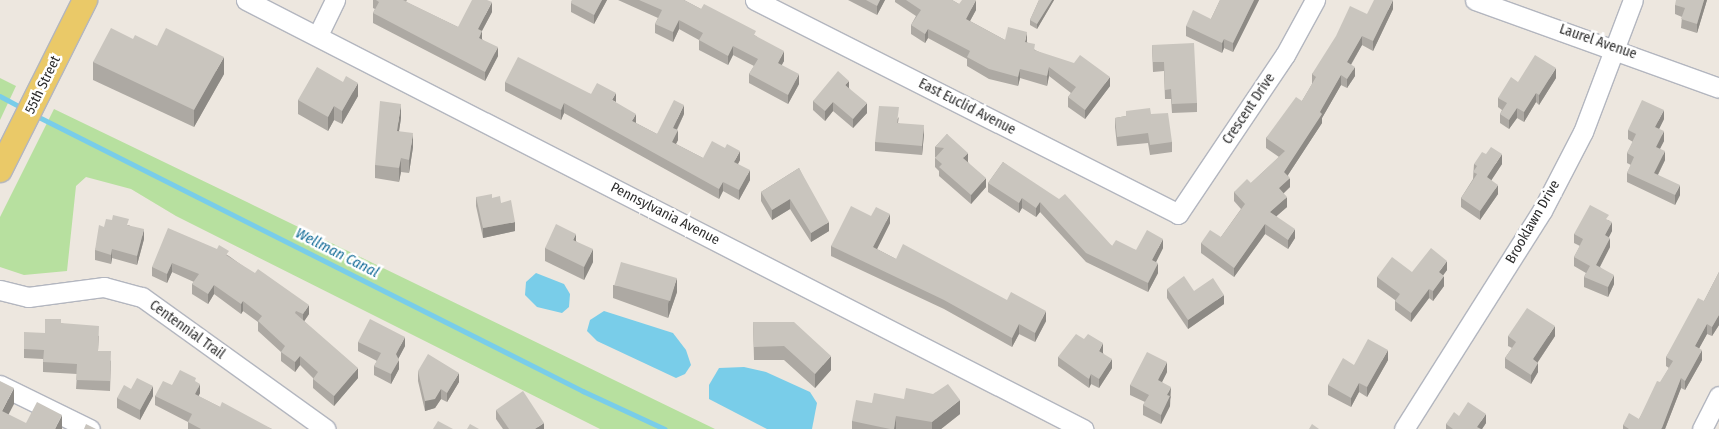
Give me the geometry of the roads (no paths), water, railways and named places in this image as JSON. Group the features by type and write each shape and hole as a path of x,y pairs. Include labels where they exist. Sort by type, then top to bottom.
{"main road":[{"name":"55th Street","path":"0,170 85,0"}],"street":[{"name":"Pennsylvania Avenue","path":"246,0 318,35 1083,429"},
{"path":"318,35 336,0"},
{"name":"East Euclid Avenue","path":"755,0 1178,214"},
{"name":"Crescent Drive","path":"1178,214 1285,56 1315,0"},
{"name":"Laurel Avenue","path":"1475,0 1617,49 1719,88"},
{"name":"Brooklawn Drive","path":"1404,429 1542,211 1583,132 1617,49 1633,0"},
{"name":"Centennial Trail","path":"0,290 28,297 104,287 142,297 326,429"},
{"path":"0,385 90,429"},
{"path":"1702,429 1719,396"}],"water":[{"path":"536,273 564,284 570,294 569,307 562,313 537,307 525,295 526,282"},
{"path":"604,311 673,333 686,350 691,365 685,374 676,378 597,341 587,331 590,320"},
{"path":"744,367 766,372 810,392 817,403 812,429 767,429 709,399 709,385 719,368"}],"waterway":[{"name":"Wellman Canal","path":"0,96 24,109"},
{"name":"Wellman Canal","path":"35,115 583,391 665,429"}]}
